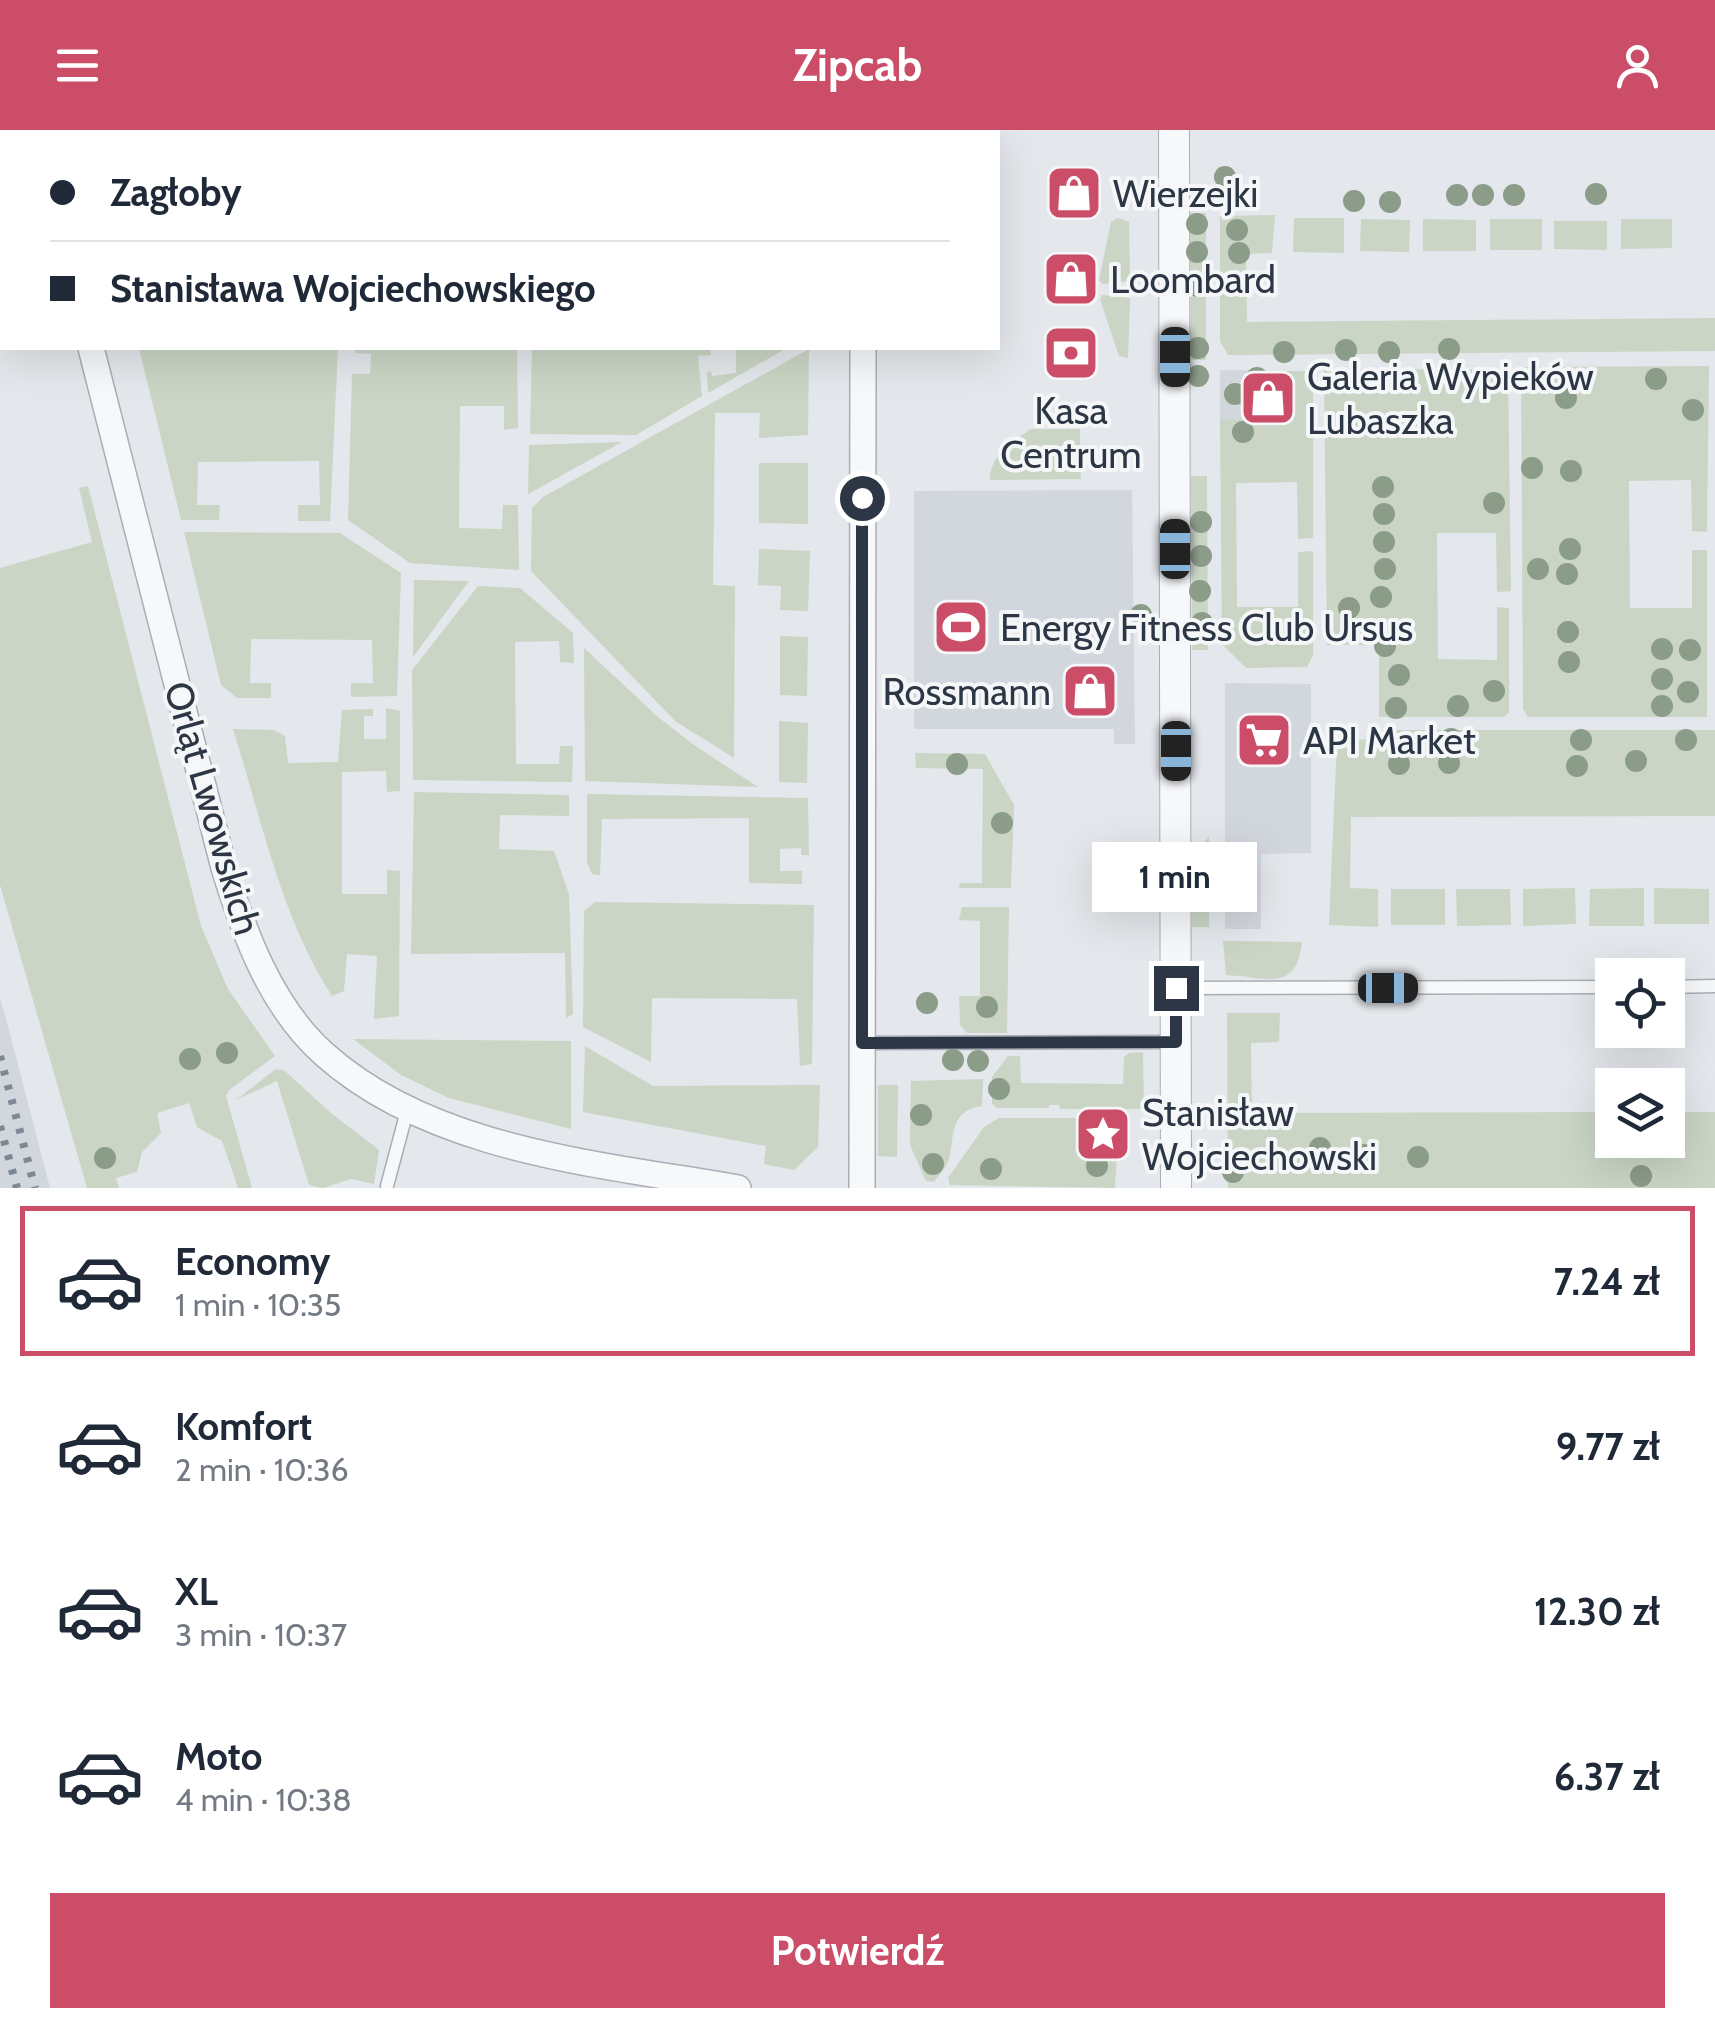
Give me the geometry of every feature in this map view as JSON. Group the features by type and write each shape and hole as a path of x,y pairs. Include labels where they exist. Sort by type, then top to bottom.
{"street":[{"path":"1174,130 1176,1188"},
{"name":"Orląt Lwowskich","path":"93,350 224,868 240,921 288,1011 322,1053 407,1112 441,1126 508,1144 738,1188"},
{"path":"862,350 862,1188"}],"lane":[{"path":"1685,986 1715,986"},
{"path":"1176,988 1595,987"},
{"path":"862,1043 1176,1042"},
{"path":"387,1186 407,1112"}],"shaded area":[{"path":"1220,370 1286,371 1285,420 1220,419"},
{"path":"1132,490 1135,744 1114,744 1114,729 914,729 914,491"},
{"path":"1225,683 1311,684 1311,853 1261,854 1261,929 1225,929"},
{"path":"0,998 8,1026 50,1188 0,1188"}],"green space":[{"path":"1190,213 1206,213 1206,360 1191,360"},
{"path":"1275,215 1272,253 1246,254 1247,322 1715,318 1715,351 1228,355 1220,341 1220,216"},
{"path":"1118,218 1129,222 1130,281 1102,284 1099,280 1111,222"},
{"path":"1294,218 1344,218 1344,253 1293,252"},
{"path":"1361,219 1410,220 1409,252 1360,251"},
{"path":"1423,219 1476,220 1476,251 1423,251"},
{"path":"1490,219 1542,219 1542,250 1490,250"},
{"path":"1621,219 1672,219 1672,248 1621,249"},
{"path":"1554,221 1607,221 1607,250 1554,249"},
{"path":"1102,295 1130,298 1128,358 1119,356 1100,299"},
{"path":"139,350 338,350 330,521 298,521 298,505 320,505 319,461 198,462 197,505 220,505 219,520 181,520"},
{"path":"517,350 518,428 504,430 504,406 460,406 459,528 502,529 503,505 518,505 519,570 410,563 348,520 352,374 370,374 371,354 355,353"},
{"path":"532,350 710,350 711,355 698,356 702,396 636,435 530,434"},
{"path":"736,350 783,350 708,393 707,372 711,371 712,376 736,373"},
{"path":"809,350 808,435 759,438 760,413 715,413 713,585 735,586 734,758 675,721 531,571 532,508 543,497"},
{"path":"1709,366 1707,532 1692,531 1691,480 1629,481 1630,608 1692,608 1692,550 1707,550 1707,717 1528,717 1523,709 1521,367"},
{"path":"1324,370 1508,371 1511,591 1497,592 1496,533 1437,533 1438,659 1497,660 1497,607 1509,608 1509,712 1504,717 1379,717 1379,645 1327,645"},
{"path":"1286,371 1313,371 1313,538 1298,539 1297,482 1236,483 1237,607 1298,607 1298,552 1313,551 1313,655 1307,667 1246,668 1222,644 1220,419 1285,420"},
{"path":"1031,429 1080,429 1081,479 990,480 998,456"},
{"path":"622,442 528,494 529,445"},
{"path":"759,463 808,463 808,524 759,523"},
{"path":"1191,476 1207,476 1208,650 1192,650"},
{"path":"88,486 201,926 228,989 275,1056 226,1096 252,1188 238,1188 222,1141 197,1127 189,1103 157,1113 161,1133 142,1152 137,1172 116,1178 119,1188 87,1188 0,885 0,568 92,542 79,488"},
{"path":"184,532 340,533 401,573 397,696 351,697 351,683 373,683 372,640 251,639 250,683 271,683 271,698 237,698 221,685"},
{"path":"759,549 810,551 808,611 780,610 781,586 758,585"},
{"path":"414,580 469,581 413,657"},
{"path":"478,586 520,588 573,633 574,663 560,662 559,641 515,642 516,764 559,764 560,746 573,746 572,782 413,780 412,670"},
{"path":"780,636 808,637 807,696 780,695"},
{"path":"584,648 658,717 758,787 585,781"},
{"path":"386,708 400,711 400,791 387,792 386,771 342,772 342,894 387,894 387,870 400,871 399,1016 374,1019 377,956 347,954 344,991 332,996 314,965 274,866 233,729 274,730 285,736 288,763 338,762 342,710 373,709 373,716 364,716 364,739 386,739"},
{"path":"779,721 808,723 807,783 779,782"},
{"path":"1379,730 1715,730 1715,816 1351,817 1350,888 1378,889 1378,927 1329,925 1337,740 1379,739"},
{"path":"915,753 985,754 1014,805 1011,888 959,888 960,883 982,883 983,769 916,768"},
{"path":"414,792 569,795 569,816 500,815 499,849 554,851 569,894 573,1014 566,1018 565,953 411,954"},
{"path":"587,794 808,798 809,855 801,855 801,848 780,849 780,871 802,871 802,884 749,883 749,818 602,819 600,875 592,874 587,862"},
{"path":"1209,837 1209,927 1192,927 1192,855"},
{"path":"1575,888 1576,924 1523,926 1523,889"},
{"path":"1644,888 1644,926 1589,926 1590,889"},
{"path":"1654,888 1709,889 1709,924 1654,924"},
{"path":"1391,889 1445,889 1445,925 1391,925"},
{"path":"1456,889 1510,889 1511,925 1457,926"},
{"path":"595,902 814,905 812,1064 800,1066 797,999 652,998 651,1062 583,1027 584,911"},
{"path":"962,907 1009,907 1007,1033 967,1033 960,1025 959,996 980,996 980,921 959,920"},
{"path":"1223,941 1302,942 1294,969 1267,979 1226,975"},
{"path":"1227,1013 1280,1013 1279,1042 1251,1043 1252,1113 1595,1112 1595,1158 1685,1158 1685,1112 1715,1112 1715,1188 1228,1188"},
{"path":"353,1039 571,1041 571,1129 449,1098 401,1075"},
{"path":"585,1046 653,1086 820,1085 818,1147 794,1170 764,1164 766,1146 583,1112"},
{"path":"1143,1052 1144,1109 1060,1109 1059,1105 997,1108 992,1104 992,1077 1008,1056 1020,1056 1021,1083 1123,1084 1124,1057"},
{"path":"276,1069 285,1071 379,1150 374,1184 351,1179 323,1188 309,1185 277,1081 236,1100"},
{"path":"983,1079 982,1106 958,1120 947,1165 934,1182 926,1181 910,1145 911,1081"},
{"path":"878,1085 898,1085 897,1157 878,1156"},
{"path":"999,1118 1096,1121 1096,1146 1113,1146 1117,1151 1115,1188 950,1185 948,1178 984,1127"}],"railway":[{"path":"0,1056 35,1188"},
{"path":"0,1126 17,1188"}],"place":[{"name":"Wierzejki","path":"1074,193"},
{"name":"Loombard","path":"1071,279"},
{"name":"Kasa Centrum","path":"1071,353"},
{"name":"Galeria Wypieków Lubaszka","path":"1268,398"},
{"name":"Energy Fitness Club Ursus","path":"961,627"},
{"name":"Rossmann","path":"1090,691"},
{"name":"API Market","path":"1264,740"},
{"name":"Stanisław Wojciechowski","path":"1103,1134"}],"route":[{"path":"862,498 862,1043 1176,1042 1176,988"}]}
